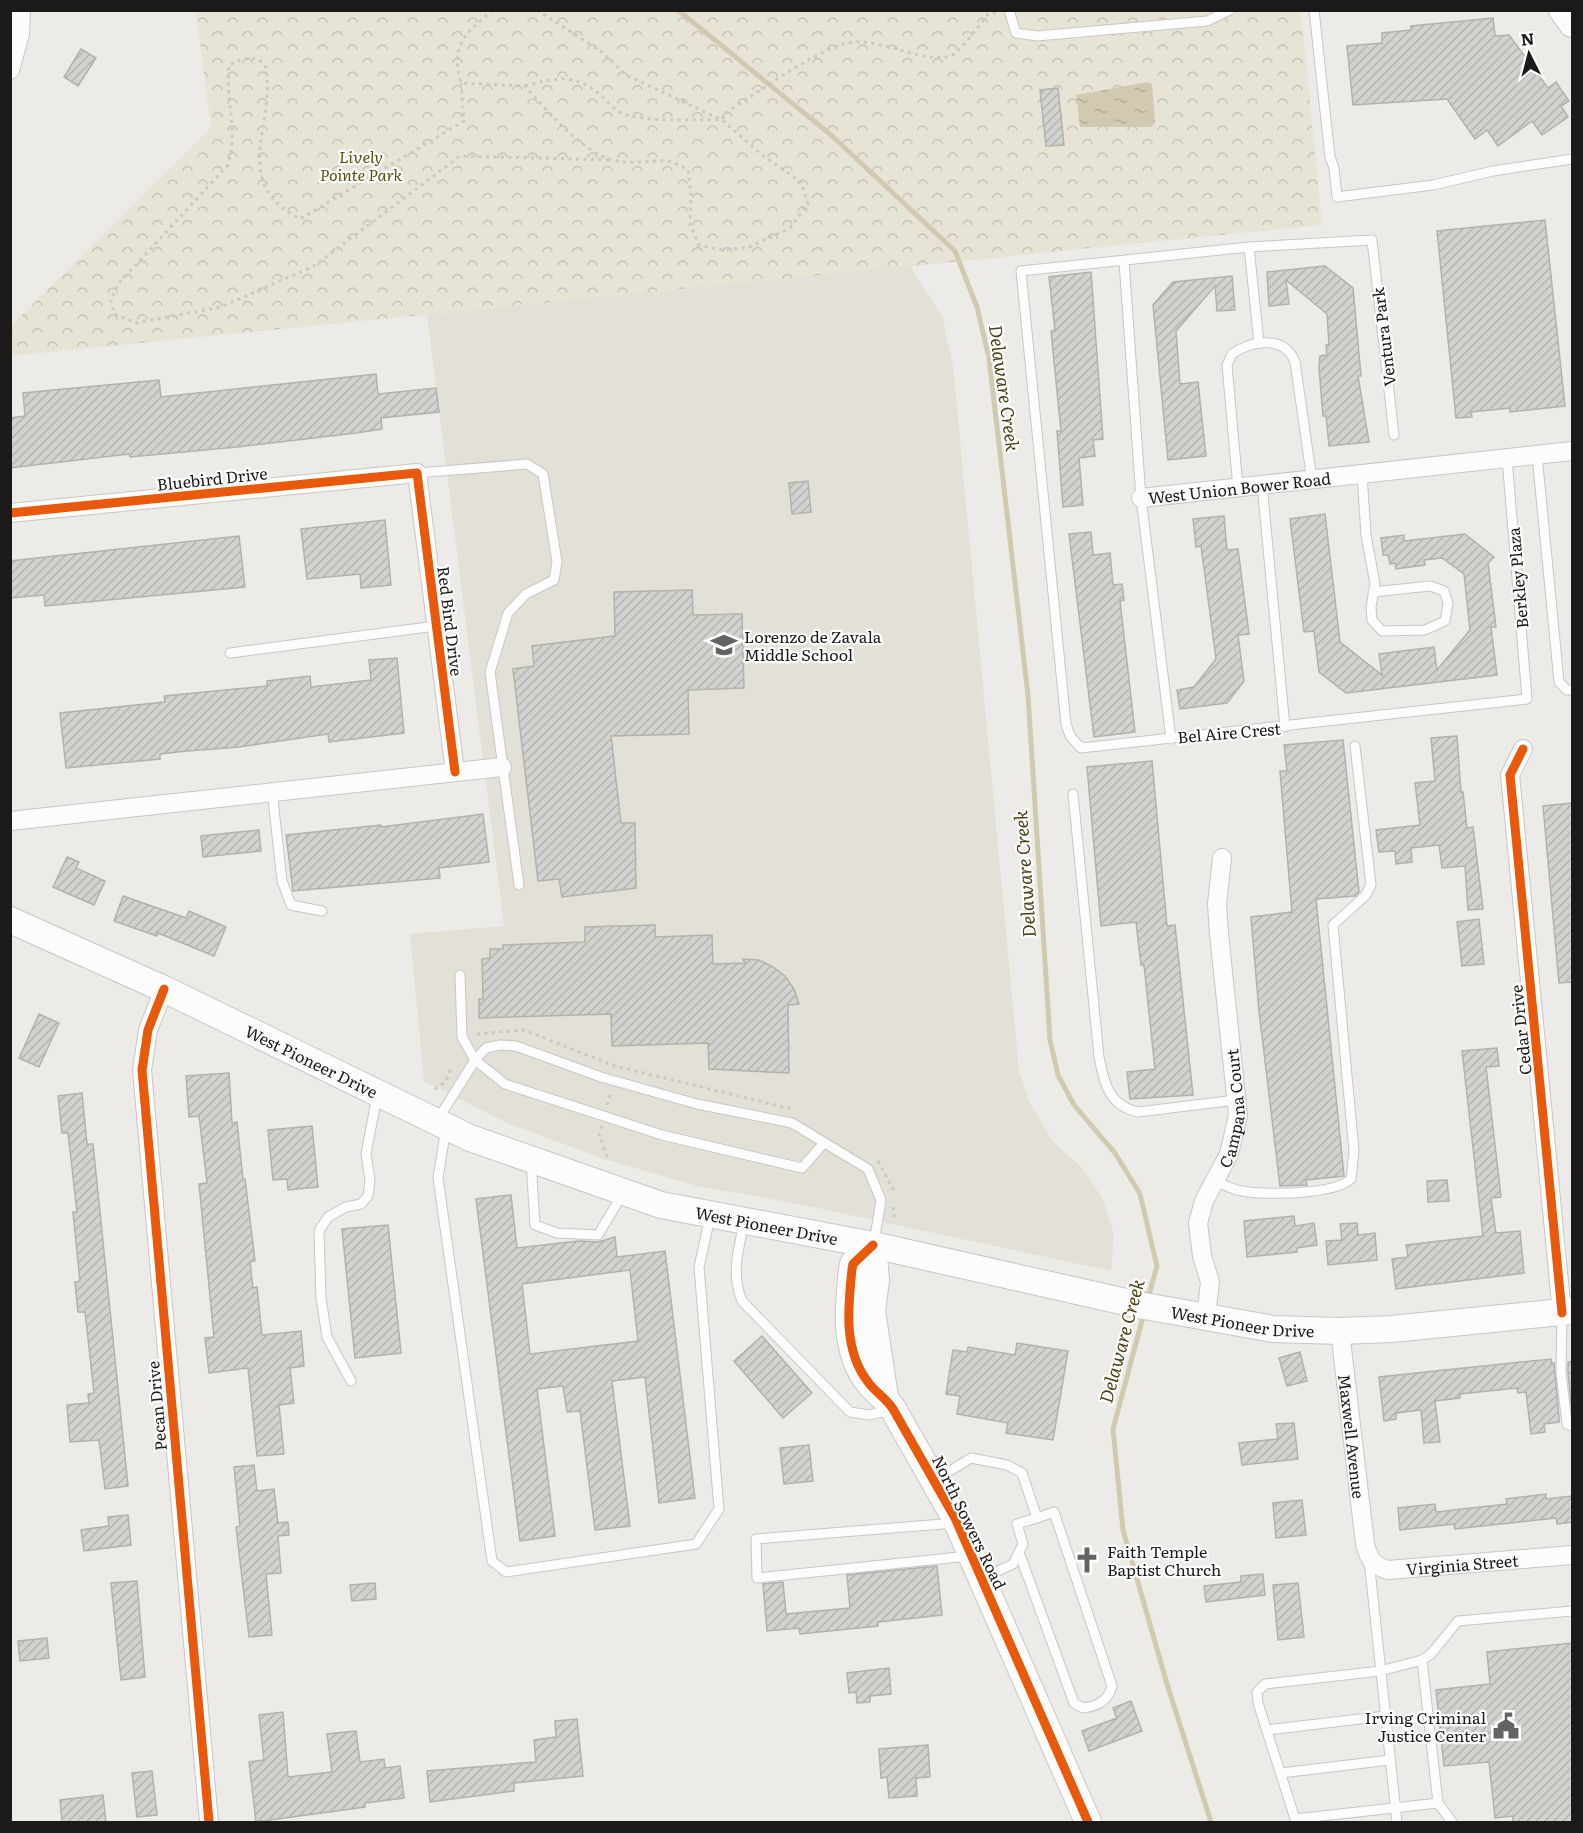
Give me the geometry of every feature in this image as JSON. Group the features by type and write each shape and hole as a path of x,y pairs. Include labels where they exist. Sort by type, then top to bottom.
{"main road":[{"path":"1562,10 1572,24"},
{"name":"West Pioneer Drive","path":"10,920 165,989 471,1138 661,1205 873,1245 1113,1299 1273,1329 1340,1331 1567,1312"},
{"name":"North Sowers Road","path":"873,1245 876,1280 872,1311 889,1403 935,1480 957,1523 1088,1822"}],"street":[{"path":"10,70 20,34 21,10"},
{"name":"West Union Bower Road","path":"1141,498 1572,451"},
{"name":"Bluebird Drive","path":"10,513 417,473"},
{"name":"Red Bird Drive","path":"417,473 455,772"},
{"name":"Cedar Drive","path":"1523,749 1510,774 1567,1312"},
{"path":"11,820 502,767"},
{"name":"Campana Court","path":"1198,1316 1210,1282 1202,1256 1198,1223 1204,1201 1216,1181 1234,1137 1238,1115 1217,904 1222,858"},
{"name":"Pecan Drive","path":"165,989 148,1030 142,1070 209,1822"},
{"name":"Maxwell Avenue","path":"1340,1331 1367,1551"},
{"name":"Virginia Street","path":"1367,1551 1375,1566 1388,1570 1572,1555"}],"lane":[{"path":"1009,11 1016,33 1037,36 1207,21 1230,10"},
{"path":"1314,10 1330,157 1334,168 1337,197 1433,185 1493,171 1572,159"},
{"name":"Ventura Park","path":"1249,247 1372,240 1394,435"},
{"path":"1171,739 1081,748 1070,736 1066,724 1021,271 1124,262 1249,247 1259,343"},
{"name":"West Union Bower Road","path":"1124,262 1141,498"},
{"path":"1238,488 1227,365 1232,354 1259,343 1280,345 1291,351 1295,362 1312,480"},
{"path":"1537,455 1559,682 1570,690"},
{"name":"Berkley Plaza","path":"1506,458 1527,699"},
{"path":"417,473 527,464 543,474 557,562 554,579 526,594 508,612 490,672 519,885"},
{"path":"1362,474 1366,535 1375,584 1373,592 1372,620 1383,631 1425,630 1445,621 1448,603 1444,591 1430,586 1373,592"},
{"path":"1262,485 1285,727"},
{"name":"Bel Aire Crest","path":"1141,498 1171,739 1527,699"},
{"path":"230,653 436,626"},
{"path":"1216,1181 1234,1189 1256,1192 1333,1188 1351,1179 1354,1151 1333,925 1365,896 1371,885 1355,746"},
{"path":"272,791 282,881 291,904 322,911"},
{"path":"1073,794 1099,1057 1105,1086 1123,1109 1138,1112 1236,1100"},
{"path":"460,975 462,1037 475,1060 505,1084 551,1101 662,1135 802,1168 824,1143"},
{"path":"711,1214 699,1267 718,1509 696,1544 506,1572 492,1561 438,1178 442,1124 475,1060 486,1048 500,1045 516,1046 601,1077 687,1101 792,1123 868,1169 881,1200 873,1245"},
{"path":"351,1381 327,1337 321,1298 319,1231 328,1217 346,1207 361,1204 368,1196 370,1180 366,1154 378,1091"},
{"path":"530,1159 536,1225 558,1233 598,1235 623,1193"},
{"path":"744,1221 734,1270 736,1287 746,1306 850,1412 869,1415 889,1403"},
{"path":"1567,1312 1561,1351 1567,1424 1572,1426"},
{"path":"1561,1351 1572,1350"},
{"path":"935,1480 971,1458 1007,1465 1022,1473 1037,1518"},
{"path":"957,1523 756,1539 758,1578 1013,1564 1020,1555 1023,1544 1017,1524 1054,1512 1112,1686 1110,1696 1102,1703 1083,1708 1074,1703 1020,1555"},
{"path":"1367,1551 1397,1822"},
{"path":"1438,1803 1295,1821 1257,1692 1265,1684 1380,1671 1422,1660 1431,1654 1449,1629 1458,1621 1572,1611"},
{"path":"1422,1660 1438,1803 1452,1822"},
{"path":"1267,1730 1385,1716"},
{"path":"1281,1773 1390,1760"}],"path":[{"path":"493,10 459,45 455,62 461,83 464,121 300,219 270,199 259,174 269,81 265,64 256,57 242,58 229,65 227,81 234,144 228,165 118,284 111,300 114,314 136,323 221,307 314,266 460,156 644,163 669,161 688,170 691,193 690,224 699,245 723,250 747,248 790,228 808,204 801,182 761,154 722,120 626,75 602,52 537,10"},
{"path":"722,120 725,113 828,50 856,41 873,42 928,56 942,57 957,52 988,14 1009,11"},
{"path":"461,83 525,86 547,80 572,78 599,94 621,114 722,120"},
{"path":"525,86 547,111 580,141 611,160"},
{"path":"435,1089 446,1082 452,1066"}],"shaded area":[{"name":"Lorenzo de Zavala Middle School","path":"910,266 942,316 953,365 1019,1071 1030,1104 1053,1141 1083,1169 1103,1199 1114,1234 1111,1271 799,1204 697,1186 604,1159 512,1125 424,1081 410,934 504,926 427,314"}],"green space":[{"name":"Lively Pointe Park","path":"196,11 1301,11 1322,225 11,356 11,326 211,127"}],"water":[{"path":"1148,82 1152,84 1155,123 1151,127 1080,127 1076,95"}],"building":[{"path":"1493,18 1495,36 1509,35 1548,88 1556,82 1569,101 1561,106 1568,117 1542,135 1532,121 1498,146 1487,130 1475,139 1447,99 1353,105 1347,46 1382,43 1382,33 1411,30 1411,26"},
{"path":"81,49 96,58 78,86 64,77"},
{"path":"1058,88 1064,145 1046,146 1040,90"},
{"path":"1545,220 1565,406 1510,412 1510,408 1471,412 1472,417 1456,418 1437,231"},
{"path":"1325,266 1353,288 1361,376 1358,376 1369,442 1329,446 1326,416 1323,416 1319,368 1320,356 1327,355 1326,345 1329,345 1327,314 1286,280 1289,304 1269,306 1267,272"},
{"path":"1091,272 1103,439 1093,440 1095,456 1079,458 1083,505 1063,507 1057,431 1061,431 1051,331 1055,330 1049,277"},
{"path":"1232,276 1235,310 1217,311 1215,286 1176,331 1180,384 1198,382 1206,456 1168,460 1153,305 1173,282"},
{"path":"376,374 378,394 436,388 439,412 381,418 382,429 356,433 130,457 129,454 10,468 10,418 25,416 23,393 159,380 161,397"},
{"path":"808,481 811,512 792,514 789,483"},
{"path":"1325,514 1340,642 1382,675 1379,654 1434,647 1437,670 1470,630 1464,574 1442,558 1424,560 1425,565 1396,569 1395,563 1390,564 1388,555 1383,555 1381,538 1404,535 1404,541 1465,534 1494,557 1488,563 1496,627 1491,627 1497,675 1346,693 1319,672 1314,631 1304,632 1290,519"},
{"path":"1224,516 1227,550 1238,549 1249,634 1238,635 1244,681 1227,703 1180,709 1177,690 1194,687 1216,659 1201,546 1196,547 1193,519"},
{"path":"385,520 391,585 361,588 360,574 307,579 301,529"},
{"path":"1091,532 1093,555 1110,553 1113,585 1122,584 1124,600 1120,601 1135,732 1094,737 1069,534"},
{"path":"239,536 245,587 45,606 44,595 10,598 10,561"},
{"path":"692,590 693,615 742,614 744,688 688,690 689,734 611,736 621,823 635,823 636,888 562,897 559,879 538,881 513,669 534,666 532,646 615,636 614,592"},
{"path":"397,658 404,733 329,742 328,734 239,747 160,754 160,759 66,768 60,713 165,702 164,696 267,686 267,681 310,676 311,687 371,680 369,660"},
{"path":"1457,736 1461,793 1463,792 1467,828 1473,827 1483,909 1468,910 1465,866 1442,868 1439,845 1411,848 1412,862 1396,864 1395,851 1379,852 1376,830 1420,825 1415,783 1435,781 1431,738"},
{"path":"1343,740 1359,892 1355,896 1316,899 1344,1176 1306,1180 1307,1185 1280,1186 1259,1011 1251,917 1292,912 1280,771 1287,771 1284,745"},
{"path":"1152,761 1167,926 1175,925 1193,1095 1130,1099 1127,1072 1155,1069 1144,965 1141,965 1136,922 1101,926 1087,767"},
{"path":"1572,803 1572,982 1559,983 1543,806"},
{"path":"483,814 489,862 439,868 440,878 293,891 286,835 381,825 381,827"},
{"path":"259,830 261,851 203,857 201,836"},
{"path":"67,857 79,862 76,868 105,881 94,905 53,887"},
{"path":"123,896 186,918 189,911 226,927 214,956 158,933 157,936 114,921"},
{"path":"1479,919 1484,964 1462,966 1457,922"},
{"path":"655,925 655,937 712,935 713,964 745,963 743,959 759,960 785,976 794,989 799,1004 788,1005 789,1073 709,1069 708,1043 612,1046 611,1014 479,1018 479,999 483,999 482,959 490,958 490,949 503,949 503,945 585,942 585,927"},
{"path":"39,1014 59,1023 39,1067 19,1058"},
{"path":"1497,1048 1499,1066 1486,1067 1501,1197 1491,1198 1496,1233 1520,1231 1524,1273 1396,1289 1392,1259 1408,1257 1406,1245 1483,1236 1462,1051"},
{"path":"229,1073 232,1123 237,1122 255,1261 250,1262 253,1288 257,1287 262,1335 301,1331 304,1366 290,1368 294,1403 279,1405 284,1454 257,1456 248,1368 209,1373 205,1338 214,1337 199,1184 207,1183 199,1116 189,1117 186,1076"},
{"path":"82,1093 87,1144 93,1144 128,1486 105,1489 99,1440 70,1442 67,1405 89,1403 88,1394 94,1393 85,1312 78,1312 75,1282 80,1281 73,1212 77,1212 68,1133 62,1133 58,1096"},
{"path":"312,1126 318,1187 288,1190 287,1179 273,1180 268,1130"},
{"path":"1447,1180 1449,1201 1428,1202 1427,1181"},
{"path":"511,1195 517,1248 579,1241 598,1242 615,1237 617,1257 665,1251 695,1498 659,1503 645,1377 612,1381 630,1526 595,1530 580,1411 567,1412 563,1386 537,1389 555,1536 520,1541 476,1199","holes":["630,1270 638,1341 530,1354 522,1284"]},
{"path":"1294,1216 1295,1226 1314,1223 1317,1245 1297,1248 1297,1252 1247,1257 1244,1221"},
{"path":"1357,1223 1358,1235 1375,1233 1377,1260 1328,1265 1326,1241 1342,1240 1340,1224"},
{"path":"388,1225 401,1353 355,1358 342,1229"},
{"path":"762,1336 812,1393 783,1418 734,1361"},
{"path":"1017,1343 1068,1351 1053,1440 1006,1433 1008,1423 957,1414 960,1396 946,1394 953,1350 967,1352 968,1347 1015,1355"},
{"path":"1300,1352 1307,1381 1287,1386 1279,1358"},
{"path":"1551,1359 1551,1363 1554,1363 1559,1422 1544,1424 1545,1432 1531,1434 1526,1392 1518,1393 1517,1388 1460,1394 1460,1398 1435,1401 1440,1442 1424,1443 1421,1410 1396,1413 1396,1419 1384,1421 1379,1377"},
{"path":"1572,1361 1572,1413 1568,1362"},
{"path":"1294,1423 1298,1459 1242,1465 1239,1443 1278,1439 1276,1424"},
{"path":"809,1445 813,1481 784,1484 780,1448"},
{"path":"254,1465 257,1491 274,1489 278,1523 288,1522 289,1535 278,1536 281,1573 266,1574 272,1635 249,1637 236,1527 240,1526 234,1467"},
{"path":"1546,1494 1546,1499 1572,1496 1572,1522 1557,1524 1556,1518 1455,1529 1454,1524 1400,1530 1398,1508 1435,1504 1436,1512 1507,1504 1506,1499"},
{"path":"1302,1500 1306,1535 1276,1538 1273,1503"},
{"path":"128,1515 131,1545 84,1551 81,1530 109,1526 108,1517"},
{"path":"937,1566 942,1615 878,1622 878,1626 800,1634 799,1628 767,1631 763,1584 783,1582 786,1614 850,1608 847,1575"},
{"path":"1263,1574 1265,1595 1206,1602 1204,1586 1241,1582 1241,1576"},
{"path":"137,1581 145,1677 121,1680 111,1583"},
{"path":"375,1583 376,1599 352,1601 350,1585"},
{"path":"1298,1583 1304,1637 1278,1640 1273,1585"},
{"path":"47,1638 49,1658 20,1661 18,1641"},
{"name":"Irving Criminal Justice Center","path":"1572,1643 1572,1822 1513,1822 1513,1816 1495,1818 1489,1762 1444,1766 1436,1690 1490,1684 1487,1652"},
{"path":"889,1668 891,1694 870,1696 870,1702 857,1703 856,1692 849,1693 847,1673"},
{"path":"1131,1701 1142,1731 1089,1751 1082,1731 1117,1718 1113,1708"},
{"path":"283,1712 288,1777 332,1772 327,1734 356,1731 360,1762 384,1759 385,1768 400,1766 404,1798 365,1803 365,1807 256,1822 249,1762 264,1760 259,1715"},
{"path":"577,1719 583,1776 514,1783 514,1791 430,1802 427,1771 536,1762 534,1740 556,1737 555,1721"},
{"path":"928,1745 930,1777 916,1778 917,1796 889,1798 887,1777 881,1778 879,1749"},
{"path":"152,1771 157,1815 137,1817 132,1773"},
{"path":"103,1795 106,1822 62,1822 60,1800"}],"waterway":[{"name":"Delaware Creek","path":"678,10 831,135 955,251 977,307 989,358 1028,695 1050,1040 1058,1075 1074,1105 1115,1153 1140,1194 1157,1266 1148,1298"},
{"name":"Delaware Creek","path":"1144,1313 1113,1429 1123,1530 1167,1684 1211,1822"}],"cycle path":[{"path":"10,513 417,473 455,772"},
{"path":"1523,749 1510,775 1562,1313"},
{"path":"164,989 148,1030 142,1070 209,1822"},
{"path":"873,1245 853,1264 852,1269 849,1327 854,1356 868,1382 893,1409 955,1518 1088,1822"}],"place":[{"name":"Lorenzo de Zavala Middle School","path":"724,645"},
{"name":"Faith Temple Baptist Church","path":"1087,1560"},
{"name":"Irving Criminal Justice Center","path":"1506,1726"}]}
